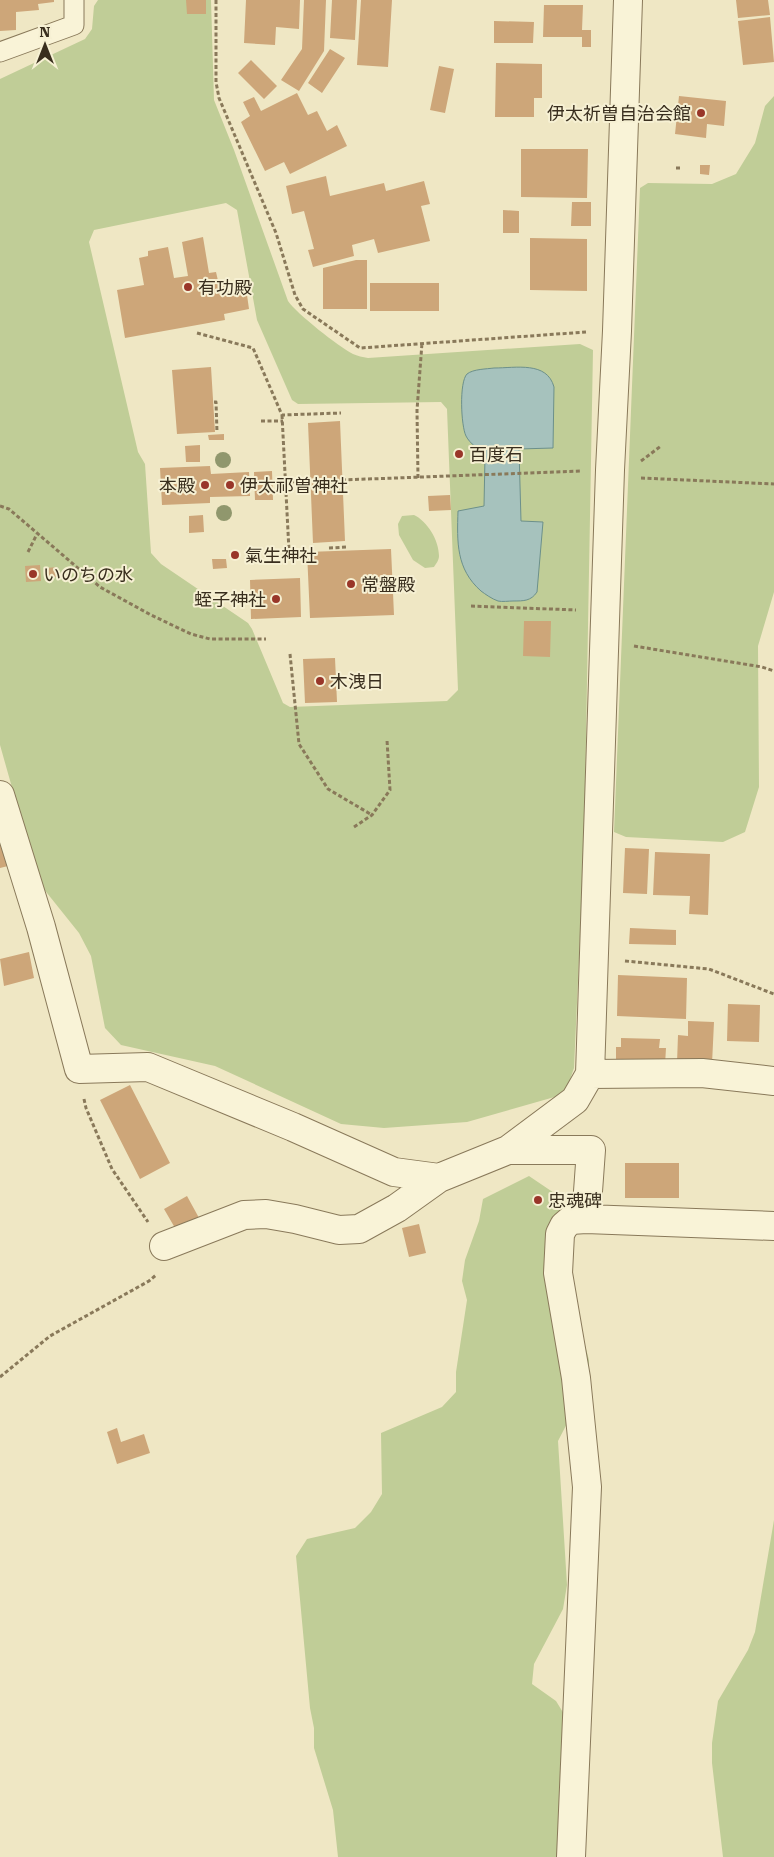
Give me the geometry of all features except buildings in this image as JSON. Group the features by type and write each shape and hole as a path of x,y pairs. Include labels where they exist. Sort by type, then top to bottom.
{"street":[{"path":"164,1246 244,1215 266,1214 296,1219 339,1230 359,1228 397,1208 439,1178 508,1150 575,1100 590,1074 605,611 597,474 617,330 628,0"},
{"path":"0,795 42,926 79,1069 148,1068 293,1127 394,1172 439,1178"},
{"path":"590,1074 702,1073 774,1081"},
{"path":"508,1150 592,1150 586,1219"},
{"path":"571,1857 587,1488 576,1378 558,1273 560,1234 564,1226 571,1220 586,1219 774,1226"}],"lane":[{"path":"0,52 74,25 74,0"}],"path":[{"path":"216,0 216,82 219,98 276,233 295,296 302,309 360,348 617,330"},
{"path":"676,168 681,168"},
{"path":"197,333 253,348 282,415 289,551"},
{"path":"418,478 417,410 422,343"},
{"path":"214,402 217,432"},
{"path":"282,415 341,413"},
{"path":"262,422 283,421"},
{"path":"342,480 475,475 597,474 774,484"},
{"path":"286,482 310,481"},
{"path":"0,506 9,509 100,587 152,615 191,634 210,639 266,639"},
{"path":"28,552 38,534"},
{"path":"329,548 348,547"},
{"path":"471,606 605,611"},
{"path":"604,640 752,665 774,671"},
{"path":"290,654 299,744 328,789 372,815"},
{"path":"354,827 372,815 390,790 387,740"},
{"path":"593,958 709,969 774,994"},
{"path":"0,1376 50,1336 149,1281 164,1268 164,1246 112,1169 86,1108 79,1069"}],"green space":[{"path":"98,0 211,0 214,100 288,301 338,344 353,354 368,358 580,344 593,350 584,849 574,1068 565,1094 467,1122 384,1128 341,1124 215,1066 121,1045 105,1028 91,956 79,933 39,883 0,745 0,79 85,39 92,29 94,6","holes":["226,203 237,210 257,320 292,400 298,404 441,402 447,409 458,690 447,701 290,707 283,703 248,623 161,564 151,553 145,464 138,452 89,242 94,230"]},
{"path":"774,96 774,592 758,646 759,787 745,832 723,842 626,837 614,832 640,188 648,183 712,184 736,174 755,143 765,106"},
{"path":"414,515 428,526 435,538 439,557 434,567 425,568 413,560 399,535 398,524 402,516"},
{"path":"529,1176 563,1199 569,1243 568,1283 589,1360 589,1381 558,1441 567,1585 563,1609 534,1664 532,1684 556,1701 567,1719 577,1857 338,1857 333,1810 314,1748 314,1728 310,1708 296,1556 307,1539 355,1528 371,1512 382,1494 381,1433 442,1407 456,1392 456,1372 467,1300 462,1281 465,1260 479,1221 483,1199"},
{"path":"774,1520 774,1857 723,1857 712,1763 712,1743 718,1701 748,1650 755,1632"}],"water":[{"path":"521,367 538,370 545,373 554,387 553,448 519,449 521,521 543,522 537,592 530,599 524,601 498,601 481,591 473,583 462,564 458,544 458,511 484,506 485,456 470,442 464,431 462,404 464,379 470,372 494,368"}],"place":[{"name":"伊太祈曽自治会館","path":"701,113"},
{"name":"有功殿","path":"188,287"},
{"name":"百度石","path":"459,454"},
{"name":"本殿","path":"205,485"},
{"name":"伊太祁曽神社","path":"230,485"},
{"name":"氣生神社","path":"235,555"},
{"name":"いのちの水","path":"33,574"},
{"name":"常盤殿","path":"351,584"},
{"name":"蛭子神社","path":"276,599"},
{"name":"木洩日","path":"320,681"},
{"name":"忠魂碑","path":"538,1200"}]}
